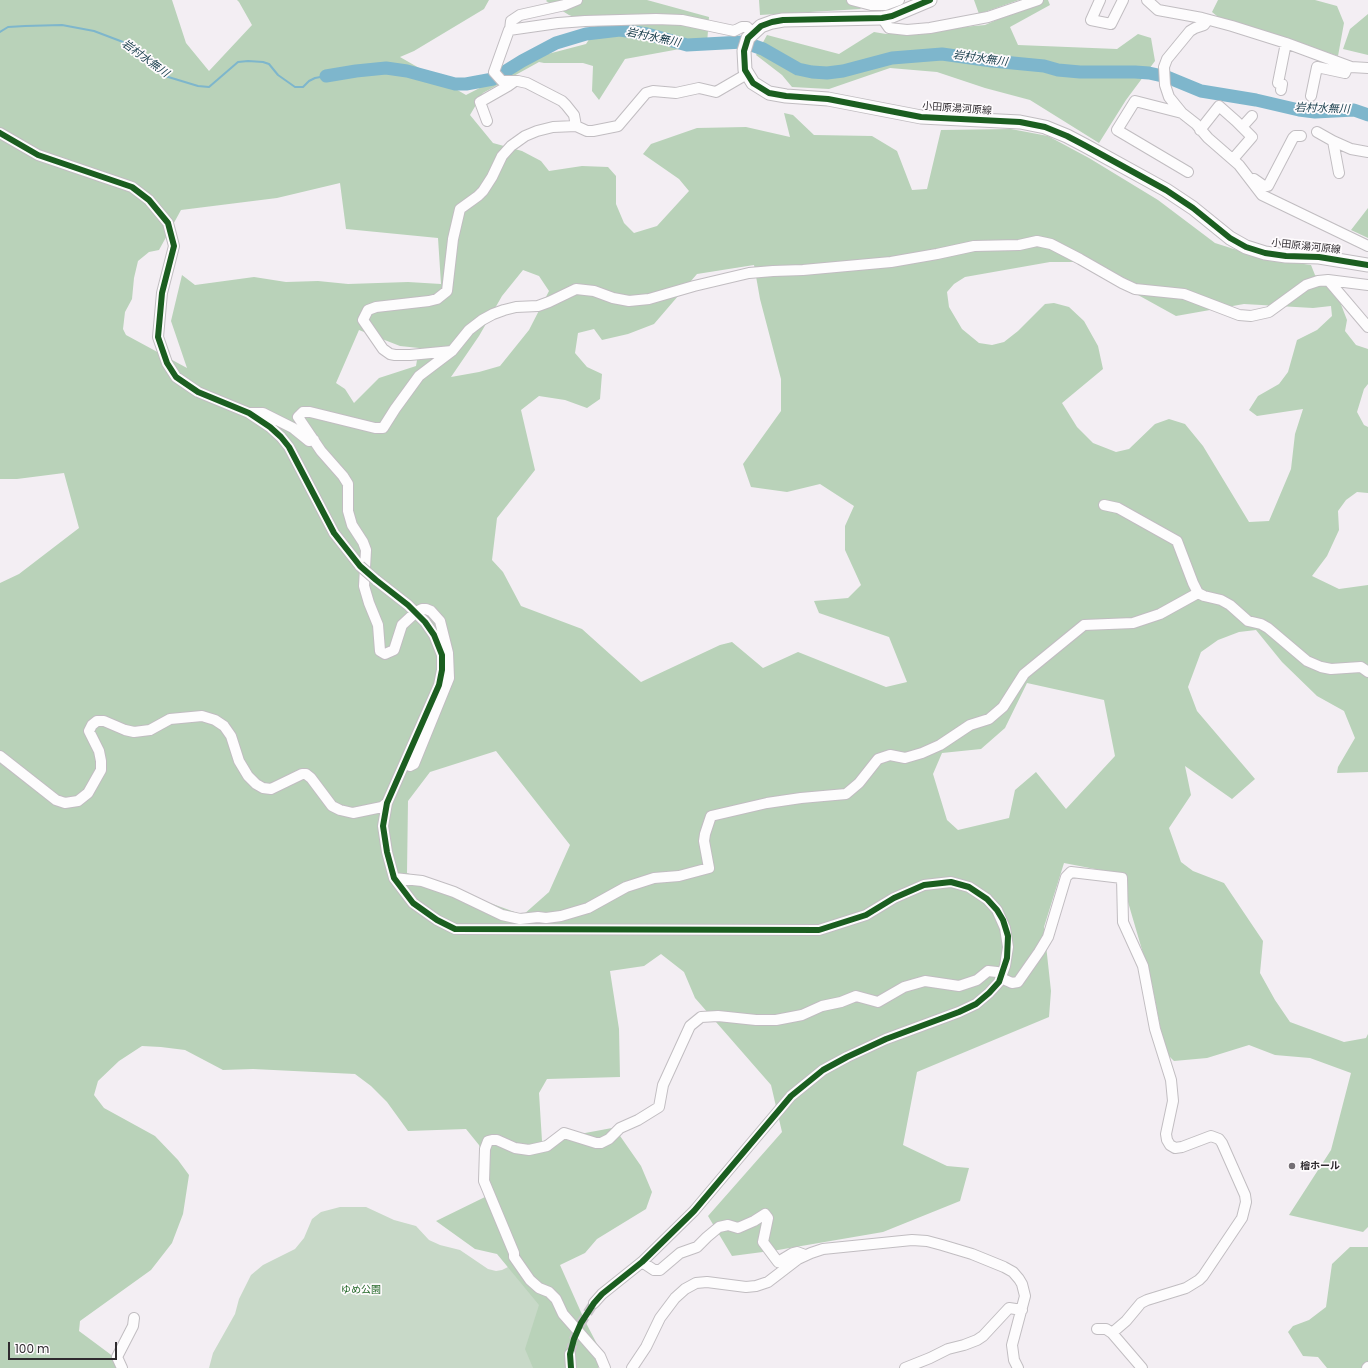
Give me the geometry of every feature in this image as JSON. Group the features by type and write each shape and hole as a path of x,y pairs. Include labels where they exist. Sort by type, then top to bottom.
{"main road":[{"path":"747,74 744,66 744,51 750,35 761,26 783,20 882,18 892,16 930,0"},
{"name":"小田原湯河原線","path":"747,74 753,83 769,93 786,96 828,99 921,117 1020,122 1045,127 1067,136 1166,190 1193,208 1230,238 1246,247 1265,253 1286,256 1319,257 1368,265"}],"street":[{"path":"576,126 574,115 562,101 527,83 502,81 494,72 510,30 511,21 520,15 565,5 577,0"},
{"path":"852,0 871,5 885,5 899,0"},
{"path":"882,18 889,28 907,30 930,28 988,17 1038,0"},
{"path":"1100,0 1091,20 1111,24 1123,0"},
{"path":"1147,0 1158,10 1232,26 1286,43 1351,67 1368,68"},
{"path":"510,30 558,23 656,19 682,20 734,31 742,27 747,28 750,35"},
{"path":"1208,21 1204,25 1190,31 1167,59 1164,67 1165,85 1169,97 1182,113 1196,124 1208,138 1233,159 1262,195 1368,246"},
{"path":"1282,90 1282,84 1278,83 1286,43"},
{"path":"1311,96 1317,67 1345,73 1348,66"},
{"path":"452,351 410,355 390,354 383,349 363,320 368,310 429,301 437,299 447,291 451,252 460,209 474,199 492,177 500,160 511,146 520,139 537,131 559,126 576,126 587,131 593,131 618,126 646,93 653,91 676,93 699,88 716,92 747,74"},
{"path":"487,121 480,102 515,81"},
{"path":"1182,113 1135,101 1117,130 1188,172"},
{"path":"1200,130 1219,106 1252,137 1233,159"},
{"path":"1242,127 1252,116"},
{"path":"1317,132 1351,149 1368,152"},
{"path":"0,133 38,155 132,187 149,200 168,223 174,246 162,294 158,337 167,364 176,377 198,392 249,413 281,436 289,447 334,533 360,566 408,604 434,635 442,655 442,670 439,685 387,803 384,826 387,852 394,878 413,903 438,920 455,928 689,931 819,930 866,916 894,898 924,885 951,882 969,887 987,899 997,910 1008,936 1007,958 1001,976 989,993 976,1004 942,1019 886,1039 823,1070 791,1096 694,1211 642,1262 602,1294 594,1303"},
{"path":"1250,180 1253,179 1264,186 1268,186 1293,138 1295,136 1301,136"},
{"path":"1333,140 1339,173"},
{"path":"416,612 402,625 394,650 390,653 382,653 379,648 380,636 378,625 364,586 366,550 363,542 352,525 348,511 348,484 344,476 321,451 298,417 303,412 310,412 375,428 383,428 419,376 452,351 469,330 482,320 504,310 516,307 538,306 576,290 594,291 629,302 661,296 694,286 749,273 891,262 974,246 1019,245 1037,241 1051,244 1122,283 1135,288 1184,294 1239,315 1251,316 1270,312 1306,285 1328,280 1368,285"},
{"path":"1328,280 1368,327"},
{"path":"249,413 263,413 292,428 309,441 314,440"},
{"path":"1104,505 1118,508 1176,541 1198,593 1221,600 1230,605 1248,621 1261,624 1268,628 1307,661 1321,667 1331,669 1361,667 1368,672"},
{"path":"394,878 422,881 454,892 502,915 520,919 561,916 588,908 626,887 654,878 679,876 709,868 704,841 711,816 767,803 846,794 859,783 878,759 890,755 905,758 922,753 940,745 970,725 989,719 1003,707 1024,674 1084,625 1133,623 1160,614 1198,593"},
{"path":"0,756 56,800 65,803 78,801 88,793 101,770 100,756 89,731 92,725 97,721 104,721 125,730 134,732 150,730 170,719 202,716 215,720 224,726 231,736 239,761 245,771 256,784 263,788 271,789 302,774 306,774 311,778 332,806 340,810 353,813 382,807 387,803"},
{"path":"605,1368 600,1356 563,1314 556,1299 550,1292 539,1288 530,1280 514,1257 514,1253 484,1181 485,1149 488,1141 497,1140 515,1148 529,1150 547,1146 564,1133 596,1143 605,1142 620,1128 638,1120 659,1107 663,1086 690,1026 701,1017 718,1016 756,1020 776,1020 802,1015 822,1006 841,1002 856,996 878,1002 904,987 924,981 958,986 977,980 988,971 1001,976 1012,983 1018,982 1048,937 1066,876 1071,872 1122,878 1122,922 1143,966 1155,1029 1171,1080 1173,1101 1166,1140 1170,1145 1176,1148 1210,1136 1219,1139 1245,1194 1246,1202 1242,1218 1199,1280 1186,1288 1147,1300 1142,1303 1126,1321 1112,1333"},
{"path":"642,1262 654,1270 660,1270 680,1253 697,1247 706,1237 720,1227 728,1226 738,1228 754,1222 766,1214 768,1218 763,1242 778,1262 793,1253 797,1252 805,1255"},
{"path":"632,1368 646,1347 660,1318 675,1298 685,1289 696,1283 707,1282 746,1287 756,1286 768,1282 805,1255 823,1250 912,1240 942,1245 972,1254 1004,1267 1013,1272 1019,1279 1025,1296 1012,1345 1014,1360 1018,1368"},
{"path":"905,1368 948,1349 977,1340 983,1336 1009,1308 1022,1310"},
{"path":"122,1368 117,1357 133,1326 134,1318"},
{"path":"1097,1329 1106,1329 1112,1333 1142,1368"},
{"path":"570,1354 571,1368"}],"green space":[{"path":"0,0 172,0 186,43 209,71 252,25 237,0 489,0 484,9 414,51 400,57 466,95 544,55 586,44 598,26 569,15 546,1 547,0 647,0 709,17 707,44 625,59 599,100 592,91 593,66 583,63 539,62 483,93 470,115 493,143 522,151 541,161 549,171 582,166 608,167 616,176 616,204 624,223 634,233 657,226 689,191 679,179 643,154 651,144 697,128 746,127 790,137 784,113 793,115 814,135 872,136 897,151 912,190 927,189 941,130 1011,129 1048,136 1089,158 1158,200 1215,243 1262,258 1311,265 1315,275 1337,294 1347,320 1345,331 1356,345 1368,349 1368,384 1364,389 1357,412 1364,425 1368,427 1368,493 1357,492 1346,500 1338,511 1339,530 1327,556 1312,576 1339,589 1368,585 1368,772 1337,773 1338,767 1355,738 1344,711 1317,696 1282,662 1256,630 1239,632 1218,640 1201,652 1188,687 1197,711 1255,779 1232,799 1185,766 1191,795 1169,828 1181,862 1193,871 1224,883 1263,941 1260,973 1275,1000 1290,1022 1344,1042 1366,1038 1368,1034 1368,1227 1363,1232 1289,1215 1331,1150 1351,1073 1310,1058 1275,1055 1249,1045 1207,1058 1174,1061 1165,1052 1152,984 1128,902 1126,875 1064,863 1044,927 1051,991 1049,1017 917,1072 903,1145 947,1166 969,1168 960,1201 883,1232 778,1250 732,1256 708,1216 782,1132 771,1085 695,998 684,972 661,954 644,966 610,971 619,1029 620,1077 547,1079 539,1093 542,1141 612,1128 618,1133 641,1166 652,1192 646,1209 597,1239 585,1253 560,1265 584,1319 599,1348 598,1368 533,1368 525,1349 539,1305 497,1254 475,1249 436,1221 485,1197 489,1173 479,1145 466,1129 408,1131 387,1102 371,1086 355,1074 253,1069 223,1070 185,1050 142,1046 119,1061 98,1081 94,1095 104,1108 155,1136 178,1160 189,1175 183,1214 172,1243 151,1270 80,1321 79,1331 110,1354 123,1368 0,1368 0,583 19,574 79,528 64,473 17,479 0,479","holes":["340,183 346,229 438,238 441,284 408,282 348,284 318,281 286,282 254,277 195,285 182,275 171,321 187,368 126,335 123,329 125,312 132,299 134,278 138,261 149,252 159,250 181,210 277,198","1050,262 1074,262 1109,275 1138,295 1176,316 1244,304 1313,308 1331,306 1332,316 1317,330 1297,340 1288,372 1279,384 1258,396 1249,410 1257,416 1303,409 1295,434 1291,469 1269,521 1249,522 1203,446 1185,424 1169,419 1155,424 1129,449 1116,452 1093,443 1077,427 1062,403 1103,369 1098,346 1084,321 1069,307 1054,303 1045,304 1018,331 1004,342 992,345 979,343 962,329 949,307 947,292 954,284 965,277","754,265 760,299 781,379 781,411 743,464 751,487 787,492 820,484 854,506 845,526 845,550 861,585 848,598 814,601 819,613 889,637 907,682 886,687 798,652 763,668 732,642 720,645 641,682 582,629 521,606 503,572 492,560 497,518 535,470 521,410 539,396 565,400 587,408 600,399 602,374 587,367 575,353 578,333 594,329 602,340 628,334 654,324 697,274","523,270 539,276 549,291 529,330 500,366 479,372 451,377 479,336 502,296","359,330 400,346 419,348 416,366 379,378 354,403 345,389 336,383","1027,683 1104,700 1115,756 1066,809 1036,772 1015,790 1009,818 958,830 947,820 933,774 942,753 981,749 1005,728","496,751 570,845 549,892 523,915 407,873 408,801 430,772"]},
{"path":"759,0 854,0 861,9 760,15"},
{"path":"974,0 1019,0 979,14"},
{"path":"1042,0 1048,0 1050,5 1010,27 1018,45 1117,49 1138,34 1151,38 1155,61 1126,100 1099,143 1030,100 985,88 937,72 890,68 829,89 792,87 782,75 756,55 767,35 839,54 874,32 886,34 985,25"},
{"path":"1218,0 1315,0 1337,6 1344,23 1338,56 1258,29 1223,21 1212,12"},
{"path":"1368,14 1368,55 1343,49 1350,29"},
{"path":"1368,208 1368,238 1351,230"},
{"name":"ゆめ公園","path":"340,1207 366,1207 394,1220 416,1226 429,1240 440,1245 460,1250 488,1269 496,1271 510,1266 532,1287 566,1368 209,1368 213,1353 235,1314 239,1299 251,1275 263,1265 295,1249 304,1238 312,1219 321,1212"},
{"path":"1350,1247 1368,1247 1368,1368 1327,1368 1318,1357 1303,1356 1288,1332 1293,1326 1309,1320 1326,1307 1332,1264"}],"waterway":[{"name":"岩村水無川","path":"0,32 8,27 62,25 94,31 123,42 144,61 155,69 162,71 165,76 198,86 209,87 238,62 248,61 269,64 278,75 295,87 303,87 315,78 326,76"},
{"name":"岩村水無川","path":"326,76 386,68 407,71 455,84 466,84 493,79 522,61 556,43 586,34 620,30 647,34 687,45 743,42 763,49 798,69 812,72 827,73 843,71 892,58 942,54 1044,66 1058,70 1080,72 1149,73 1167,77 1201,91 1256,100 1299,110 1315,112 1354,110 1368,115"}],"tunnel":[{"path":"570,1354 574,1339 581,1323 594,1303"}],"cycle path":[{"path":"930,0 892,16 882,18 783,20 761,26 748,38 744,51 745,70 753,83 769,93 786,96 828,99 921,117 1020,122 1045,127 1067,136 1166,190 1193,208 1230,238 1246,247 1265,253 1286,256 1319,257 1368,265"},
{"path":"0,133 38,155 132,187 149,200 168,223 174,246 162,293 158,337 167,363 176,377 198,392 249,413 270,427 281,437 289,447 334,533 360,566 408,605 425,622 434,635 442,655 442,670 439,685 387,803 383,826 387,852 394,878 413,903 437,920 455,929 819,930 866,915 894,898 924,885 951,882 969,887 987,899 997,910 1003,920 1008,936 1007,958 999,982 989,993 976,1004 959,1012 886,1039 847,1057 823,1070 791,1096 694,1211 642,1262 602,1294 594,1303 581,1323 574,1339 570,1354 571,1368"}],"place":[{"name":"檜ホール","path":"1292,1166"}]}
